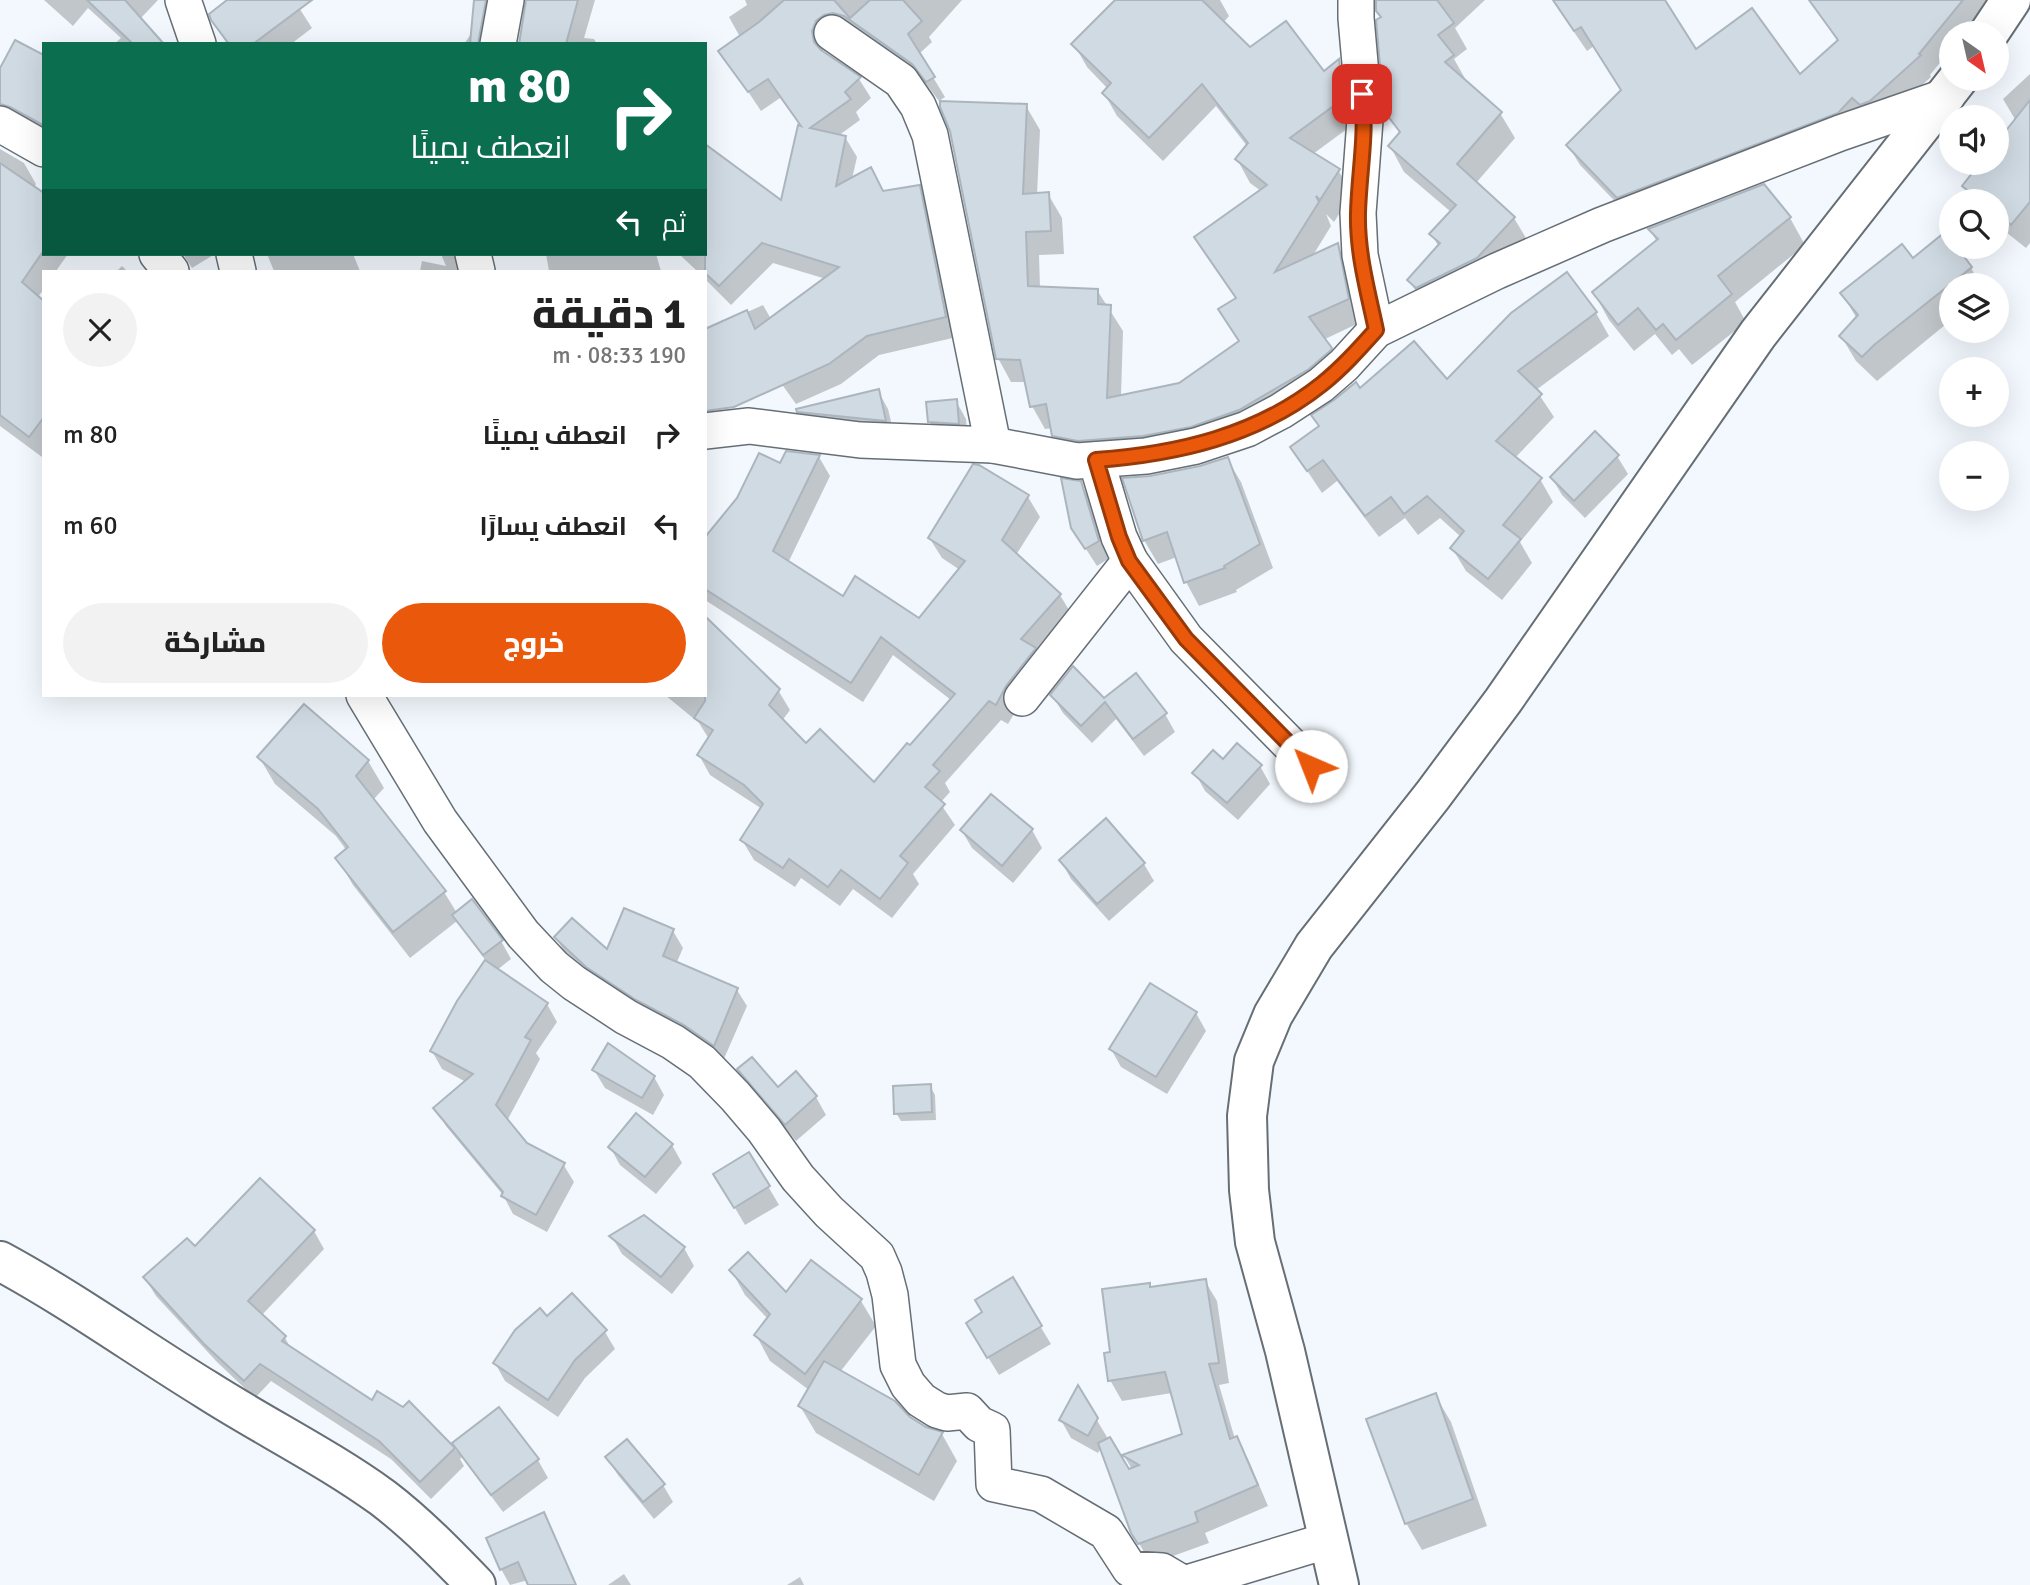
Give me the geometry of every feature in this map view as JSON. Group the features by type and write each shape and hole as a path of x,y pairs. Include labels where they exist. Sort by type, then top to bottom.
{"main road":[{"path":"1997,21 2011,0"},
{"path":"1339,1585 1285,1351 1255,1242 1249,1190 1247,1116 1254,1060 1273,1015 1314,946 1503,701 1758,334 1950,91"},
{"path":"0,1261 60,1295 206,1390 383,1498 440,1547 476,1585"}],"street":[{"path":"183,0 197,42"},
{"path":"498,42 506,0"},
{"path":"1356,0 1365,120 1358,213 1360,255 1376,330"},
{"path":"832,33 901,81 918,106 930,135 993,445"},
{"path":"707,431 749,426 860,439 993,445 1077,461 1146,456 1196,446 1247,429 1321,385 1344,365 1376,330 1497,271 1602,225 1943,91"},
{"path":"0,124 42,148"},
{"path":"159,256 170,270"},
{"path":"1096,460 1129,561 1186,639 1311,766"},
{"path":"1022,698 1129,561"},
{"path":"365,697 440,821 523,934 554,967 574,983 702,1062 764,1130 798,1178 829,1212 877,1256 890,1295 898,1365 908,1385 921,1400 937,1410 947,1413 967,1411 979,1424 992,1430 994,1484 1041,1494 1106,1532 1130,1569 1162,1571 1184,1584 1329,1540"}],"building":[{"path":"87,0 125,0 162,42 131,42"},
{"path":"227,0 312,0 256,42 228,42 209,14"},
{"path":"474,0 486,0 478,42 470,42"},
{"path":"526,0 578,0 567,42 519,42"},
{"path":"784,0 834,0 850,18 870,0 903,0 922,21 908,34 935,77 926,82 912,64 844,16 833,13 816,21 812,31 814,42 821,50 861,77 845,92 851,99 810,128 846,136 836,186 871,167 883,191 920,185 946,317 867,336 829,364 734,407 707,411 707,328 747,310 755,329 839,267 762,243 719,286 705,270 707,145 781,200 798,125 801,126 768,79 748,92 718,51 759,22"},
{"path":"1115,0 1202,0 1250,47 1286,21 1324,71 1339,59 1343,99 1290,138 1340,169 1320,200 1316,196 1319,202 1275,272 1338,243 1349,299 1309,317 1332,348 1330,351 1309,369 1239,410 1191,427 1143,436 1078,441 1052,436 1046,404 1030,407 1020,360 996,359 950,131 940,101 1027,104 1023,194 1049,192 1051,231 1026,232 1028,286 1098,289 1098,304 1111,305 1107,398 1179,383 1239,341 1218,309 1236,298 1194,237 1267,185 1235,159 1248,143 1202,84 1149,138 1102,93 1111,83 1071,44"},
{"path":"1376,0 1437,0 1454,23 1438,35 1454,55 1445,62 1502,112 1457,164 1515,217 1477,258 1416,288 1407,280 1440,243 1429,234 1456,205 1388,146 1400,132 1384,111 1376,20 1381,17 1376,11"},
{"path":"1553,0 1665,0 1696,49 1752,8 1800,74 1838,40 1809,0 1963,0 1946,21 1939,21 1939,29 1919,54 1921,55 1870,101 1860,105 1852,98 1838,113 1617,198 1566,145 1621,90 1581,27 1574,31"},
{"path":"15,40 42,54 42,124 0,104 0,68"},
{"path":"2030,100 2030,202 2011,225 2009,189 1966,189 1962,186 1971,175 2009,175 2009,127"},
{"path":"0,163 42,192 42,253 22,282 42,299 42,420 29,437 0,415"},
{"path":"1764,184 1791,217 1718,276 1732,294 1676,340 1663,324 1656,330 1638,308 1618,325 1592,292 1658,239 1648,229"},
{"path":"1939,237 1939,259 1966,259 1972,267 1964,273 1939,273 1939,293 1862,357 1839,336 1858,315 1840,293 1902,244 1913,258"},
{"path":"1567,272 1597,312 1518,371 1542,394 1496,441 1542,478 1503,525 1521,539 1488,579 1450,548 1464,531 1427,496 1404,514 1391,497 1365,516 1323,460 1307,471 1290,447 1319,426 1311,415 1356,382 1360,388 1414,341 1447,379 1511,313"},
{"path":"879,389 886,421 797,412 796,409"},
{"path":"957,399 959,424 928,422 926,402"},
{"path":"1595,431 1619,455 1574,501 1550,477"},
{"path":"786,451 820,455 773,551 843,596 855,576 919,618 965,561 928,538 973,464 1029,495 1002,540 1061,594 1021,639 1036,648 1006,686 996,705 989,701 933,765 940,771 925,787 945,804 900,856 908,863 880,899 841,870 828,887 789,859 783,868 740,840 763,804 744,785 697,755 713,730 694,718 707,697 707,618 780,689 769,705 806,743 820,729 874,782 907,743 910,745 955,694 881,637 851,683 707,590 707,535 737,498 759,453 780,463"},
{"path":"1228,457 1260,544 1224,566 1225,568 1184,583 1167,532 1143,541 1122,478 1150,476 1200,466"},
{"path":"1061,478 1081,481 1099,541 1085,549 1071,528"},
{"path":"1073,666 1104,698 1136,673 1167,713 1133,739 1105,702 1081,726 1050,695"},
{"path":"304,704 369,760 356,776 446,891 393,932 335,858 348,847 318,809 257,757"},
{"path":"1237,743 1262,765 1227,803 1192,773 1213,750 1223,759"},
{"path":"991,794 1033,829 1002,866 960,830"},
{"path":"1106,818 1145,863 1097,904 1059,860"},
{"path":"472,899 503,940 483,955 452,915"},
{"path":"624,908 674,929 663,956 738,988 714,1046 684,1025 636,1000 586,967 554,937 572,918 607,949"},
{"path":"485,960 548,1003 525,1037 531,1040 496,1105 527,1143 565,1163 536,1215 501,1196 503,1192 433,1108 473,1074 430,1051 457,1001"},
{"path":"1150,983 1197,1012 1156,1077 1109,1049"},
{"path":"608,1043 655,1076 642,1098 592,1070"},
{"path":"752,1057 778,1087 796,1071 817,1096 785,1125 737,1069"},
{"path":"931,1084 932,1112 894,1114 893,1086"},
{"path":"636,1113 673,1144 645,1177 608,1147"},
{"path":"749,1152 770,1186 734,1208 713,1174"},
{"path":"260,1178 315,1230 248,1301 286,1336 282,1341 372,1400 377,1391 403,1407 409,1401 455,1448 420,1482 379,1441 260,1364 244,1381 204,1344 143,1277 187,1238 195,1246"},
{"path":"644,1215 685,1247 661,1277 609,1236"},
{"path":"748,1252 786,1292 811,1260 862,1299 805,1374 754,1335 770,1314 729,1270"},
{"path":"1013,1277 1042,1326 987,1358 966,1323 982,1312 975,1300"},
{"path":"1206,1279 1219,1363 1209,1364 1230,1439 1237,1436 1258,1485 1195,1512 1198,1522 1138,1544 1131,1533 1098,1443 1110,1437 1129,1469 1139,1465 1122,1455 1182,1434 1165,1372 1108,1381 1104,1353 1110,1352 1102,1289 1150,1283 1150,1287"},
{"path":"572,1293 607,1330 575,1360 548,1400 493,1363 515,1330 540,1308 547,1316"},
{"path":"824,1361 895,1401 910,1417 926,1427 943,1432 919,1475 798,1406"},
{"path":"1078,1385 1098,1418 1088,1436 1059,1420"},
{"path":"1436,1393 1473,1499 1405,1524 1366,1419"},
{"path":"499,1407 539,1459 491,1495 452,1443"},
{"path":"627,1439 665,1484 643,1502 605,1457"},
{"path":"544,1512 576,1585 528,1585 518,1562 500,1570 486,1538"}],"route":[{"path":"1311,766 1186,639 1129,561 1096,460 1146,456 1196,446 1247,429 1321,385 1344,365 1376,330 1360,255 1358,213 1365,120 1362,94"}]}
